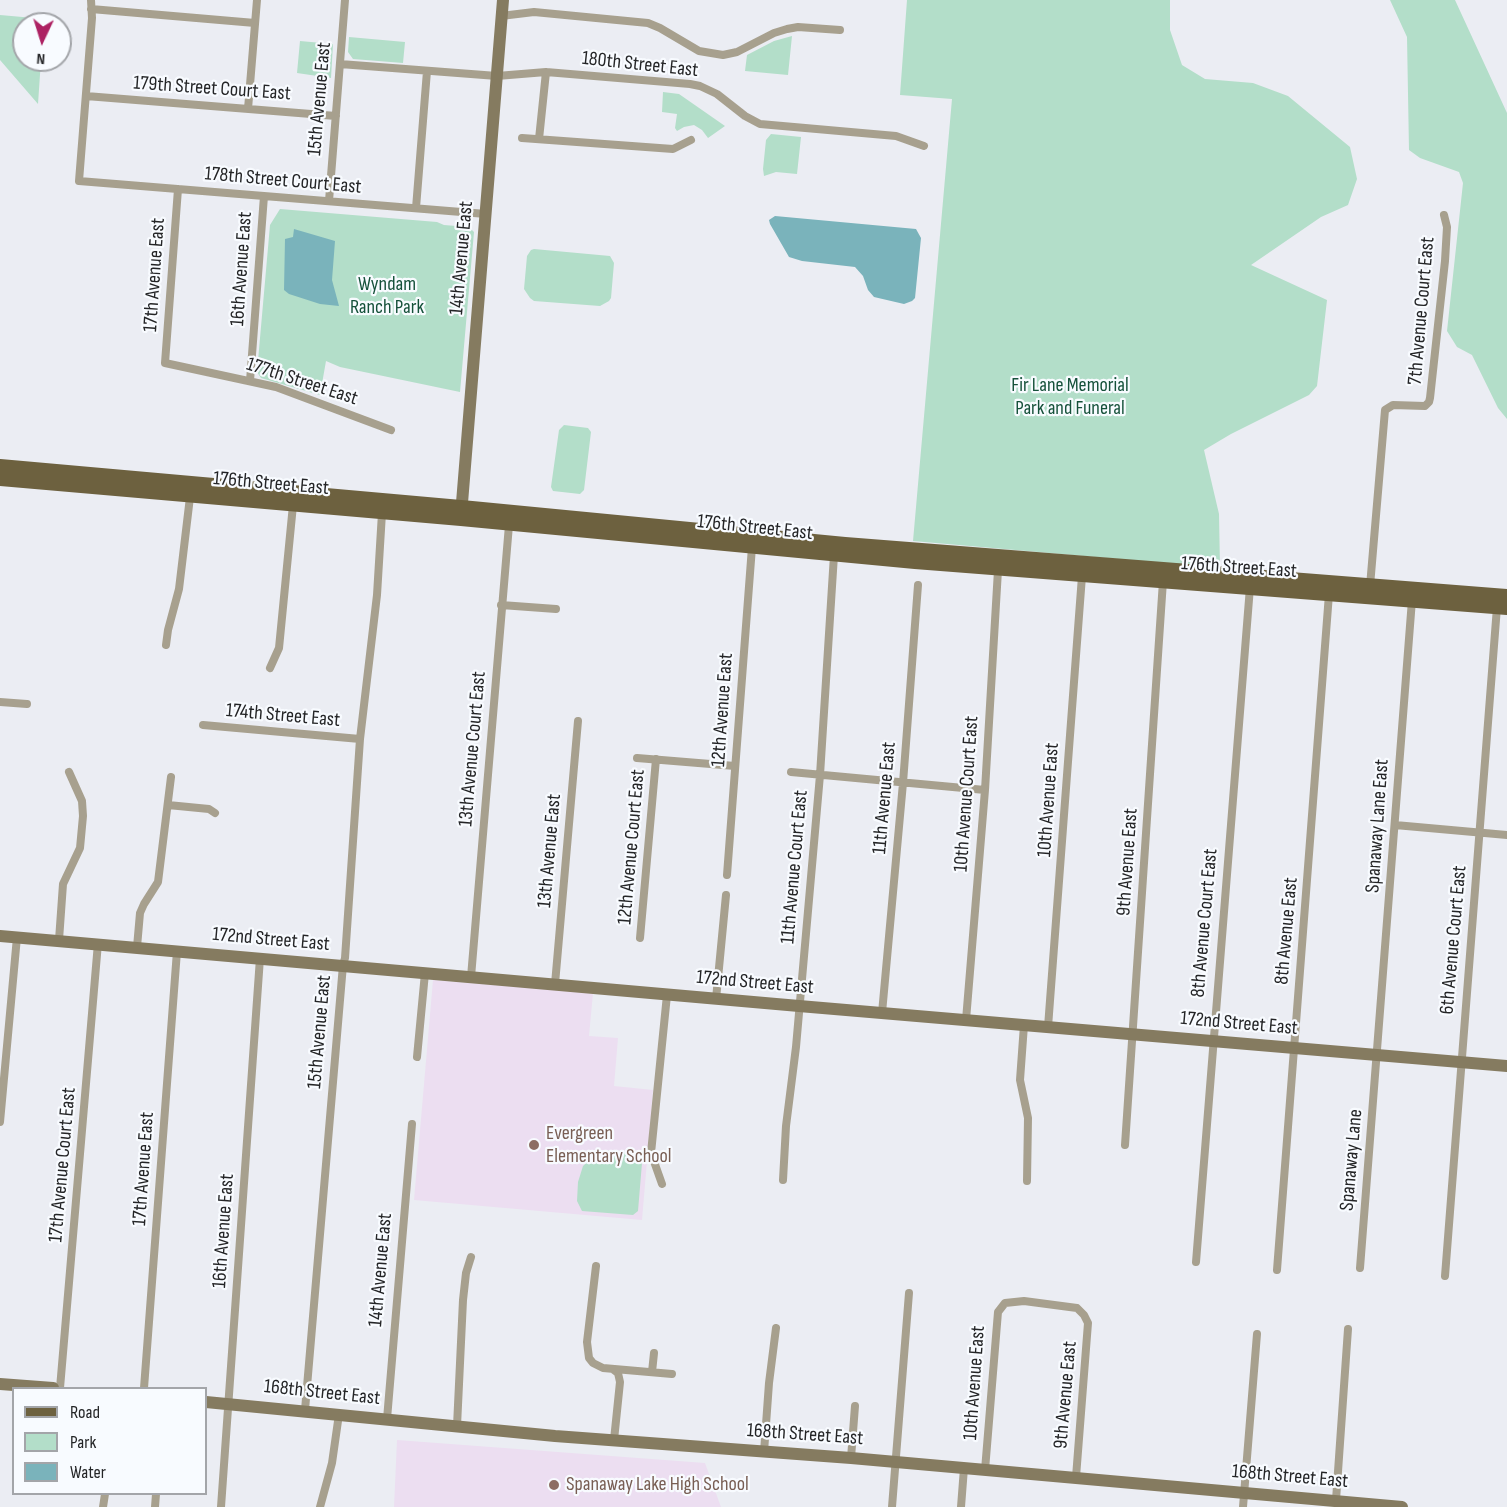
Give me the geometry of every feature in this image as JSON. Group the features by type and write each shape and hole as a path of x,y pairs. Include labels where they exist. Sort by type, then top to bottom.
{"main road":[{"name":"176th Street East","path":"0,466 50,470 237,494 461,513 600,521 900,548 1507,596"},
{"path":"0,473 35,476 50,470"},
{"name":"176th Street East","path":"0,479 190,497 237,494 293,505 382,513 461,513 508,525 998,570 1502,607"},
{"path":"508,525 516,520 588,525 600,521"},
{"path":"834,555 842,550 888,553 900,548"},
{"path":"1250,587 1256,583 1297,586 1306,581"},
{"path":"1329,594 1336,589 1376,592 1388,587"}],"street":[{"path":"248,109 257,0"},
{"name":"15th Avenue East","path":"328,201 345,0"},
{"name":"14th Avenue East","path":"461,513 503,0"},
{"path":"86,96 91,4 255,23"},
{"path":"501,16 534,12 648,23 699,51 723,55 737,52 787,29 798,27 840,30"},
{"name":"180th Street East","path":"340,64 497,76 546,72 700,86 717,94 745,116 760,124 896,136 924,146"},
{"path":"416,208 427,71"},
{"path":"539,139 546,72"},
{"name":"179th Street Court East","path":"86,96 336,116"},
{"name":"178th Street Court East","path":"86,96 79,181 486,214"},
{"path":"522,138 673,149 691,140"},
{"name":"17th Avenue East","path":"165,363 178,189"},
{"name":"16th Avenue East","path":"250,381 264,196"},
{"name":"7th Avenue Court East","path":"1370,586 1385,410 1393,405 1421,407 1428,404 1430,398 1444,272 1446,227 1444,215"},
{"name":"177th Street East","path":"165,363 289,391 392,430"},
{"path":"166,645 179,589 190,497"},
{"path":"270,668 279,648 293,505"},
{"name":"15th Avenue East","path":"305,1410 345,958 360,739 377,595 382,513"},
{"name":"13th Avenue Court East","path":"471,977 508,525"},
{"name":"12th Avenue East","path":"727,875 752,547"},
{"name":"11th Avenue Court East","path":"783,1180 786,1126 820,775 834,555"},
{"name":"10th Avenue Court East","path":"966,1020 985,790 998,570"},
{"name":"10th Avenue East","path":"1048,1027 1082,576"},
{"name":"9th Avenue East","path":"1125,1145 1163,582"},
{"name":"11th Avenue East","path":"882,1013 918,585"},
{"name":"8th Avenue Court East","path":"1196,1262 1250,587"},
{"name":"8th Avenue East","path":"1276,1270 1329,594"},
{"name":"Spanaway Lane East","path":"1377,1055 1412,600"},
{"path":"501,605 556,609"},
{"name":"6th Avenue Court East","path":"1444,1276 1479,832 1502,607"},
{"path":"0,702 27,704"},
{"name":"13th Avenue East","path":"555,984 578,721"},
{"name":"174th Street East","path":"203,725 360,739"},
{"path":"637,758 735,766"},
{"name":"12th Avenue Court East","path":"640,938 656,759"},
{"path":"59,940 63,884 80,848 83,816 82,801 69,772"},
{"path":"791,772 985,790"},
{"path":"137,947 141,913 158,882 171,777"},
{"path":"168,805 209,809 215,813"},
{"path":"1395,825 1507,835"},
{"path":"716,999 726,895"},
{"name":"172nd Street East","path":"0,936 667,995 1507,1065"},
{"path":"0,1122 17,937"},
{"name":"17th Avenue Court East","path":"60,1387 98,944"},
{"name":"17th Avenue East","path":"144,1387 177,951"},
{"name":"16th Avenue East","path":"221,1507 260,958"},
{"path":"417,1057 425,973"},
{"path":"662,1184 651,1153 667,995"},
{"path":"1024,1025 1020,1080 1028,1118 1027,1181"},
{"name":"Spanaway Lane","path":"1360,1268 1377,1055"},
{"name":"14th Avenue East","path":"387,1419 412,1124"},
{"path":"458,1426 463,1300 466,1273 471,1257"},
{"path":"596,1266 588,1358 597,1366 614,1370 672,1374"},
{"path":"892,1507 909,1293"},
{"name":"9th Avenue East","path":"1005,1303 1024,1301 1068,1306 1077,1308 1084,1315 1088,1328 1076,1478"},
{"name":"10th Avenue East","path":"985,1470 996,1322 1000,1308 1005,1303"},
{"path":"764,1452 776,1328"},
{"path":"1336,1500 1348,1329"},
{"path":"1243,1507 1257,1334"},
{"path":"652,1372 654,1353"},
{"path":"614,1370 618,1373 620,1382 614,1440"},
{"path":"0,1384 32,1387"},
{"name":"168th Street East","path":"207,1402 614,1440 851,1458 1402,1507"},
{"path":"851,1458 855,1406"},
{"path":"320,1507 332,1463 339,1414"},
{"name":"10th Avenue East","path":"961,1507 964,1468"}],"shaded area":[{"name":"Evergreen Elementary School","path":"433,980 593,993 589,1036 618,1038 614,1086 653,1090 642,1220 414,1200"},
{"name":"Spanaway Lake High School","path":"397,1440 705,1463 721,1507 394,1507"}],"green space":[{"name":"Fir Lane Memorial Park and Funeral","path":"907,0 1170,0 1170,30 1182,65 1205,79 1253,83 1288,96 1350,147 1357,179 1348,205 1321,217 1251,265 1327,300 1317,386 1309,395 1204,450 1219,514 1220,568 913,541 952,99 900,95"},
{"path":"1390,0 1455,0 1507,113 1507,419 1498,408 1472,355 1457,347 1447,331 1463,183 1459,172 1420,158 1409,150 1407,37"},
{"path":"0,15 12,16 12,72 40,72 38,104 0,60"},
{"path":"792,36 788,75 745,71 747,55 774,41"},
{"path":"349,37 405,42 403,63 353,59 348,52"},
{"path":"300,41 333,44 331,78 297,73"},
{"path":"663,92 679,94 725,126 708,138 694,125 677,131 675,128 677,114 662,112"},
{"path":"771,134 801,137 797,174 776,172 764,176 766,140"},
{"name":"Wyndam Ranch Park","path":"280,209 437,222 444,225 469,227 474,232 460,392 340,367 326,361 320,395 261,378 257,372 270,225"},
{"path":"534,249 610,256 614,263 611,298 600,306 534,301 524,289 527,256"},
{"path":"564,425 588,428 591,432 584,490 580,494 553,491 551,487 559,430"},
{"path":"610,1150 629,1152 638,1156 642,1163 638,1211 633,1215 582,1211 577,1201 578,1182 583,1166 594,1156"}],"water":[{"path":"775,216 916,229 921,238 915,298 904,304 874,297 868,290 863,276 855,267 802,261 789,257 770,224 769,220"},
{"path":"294,229 335,241 332,280 339,306 320,304 289,294 284,290 285,239 293,237"}],"place":[{"name":"Evergreen Elementary School","path":"534,1145"},
{"name":"Spanaway Lake High School","path":"554,1485"}]}
